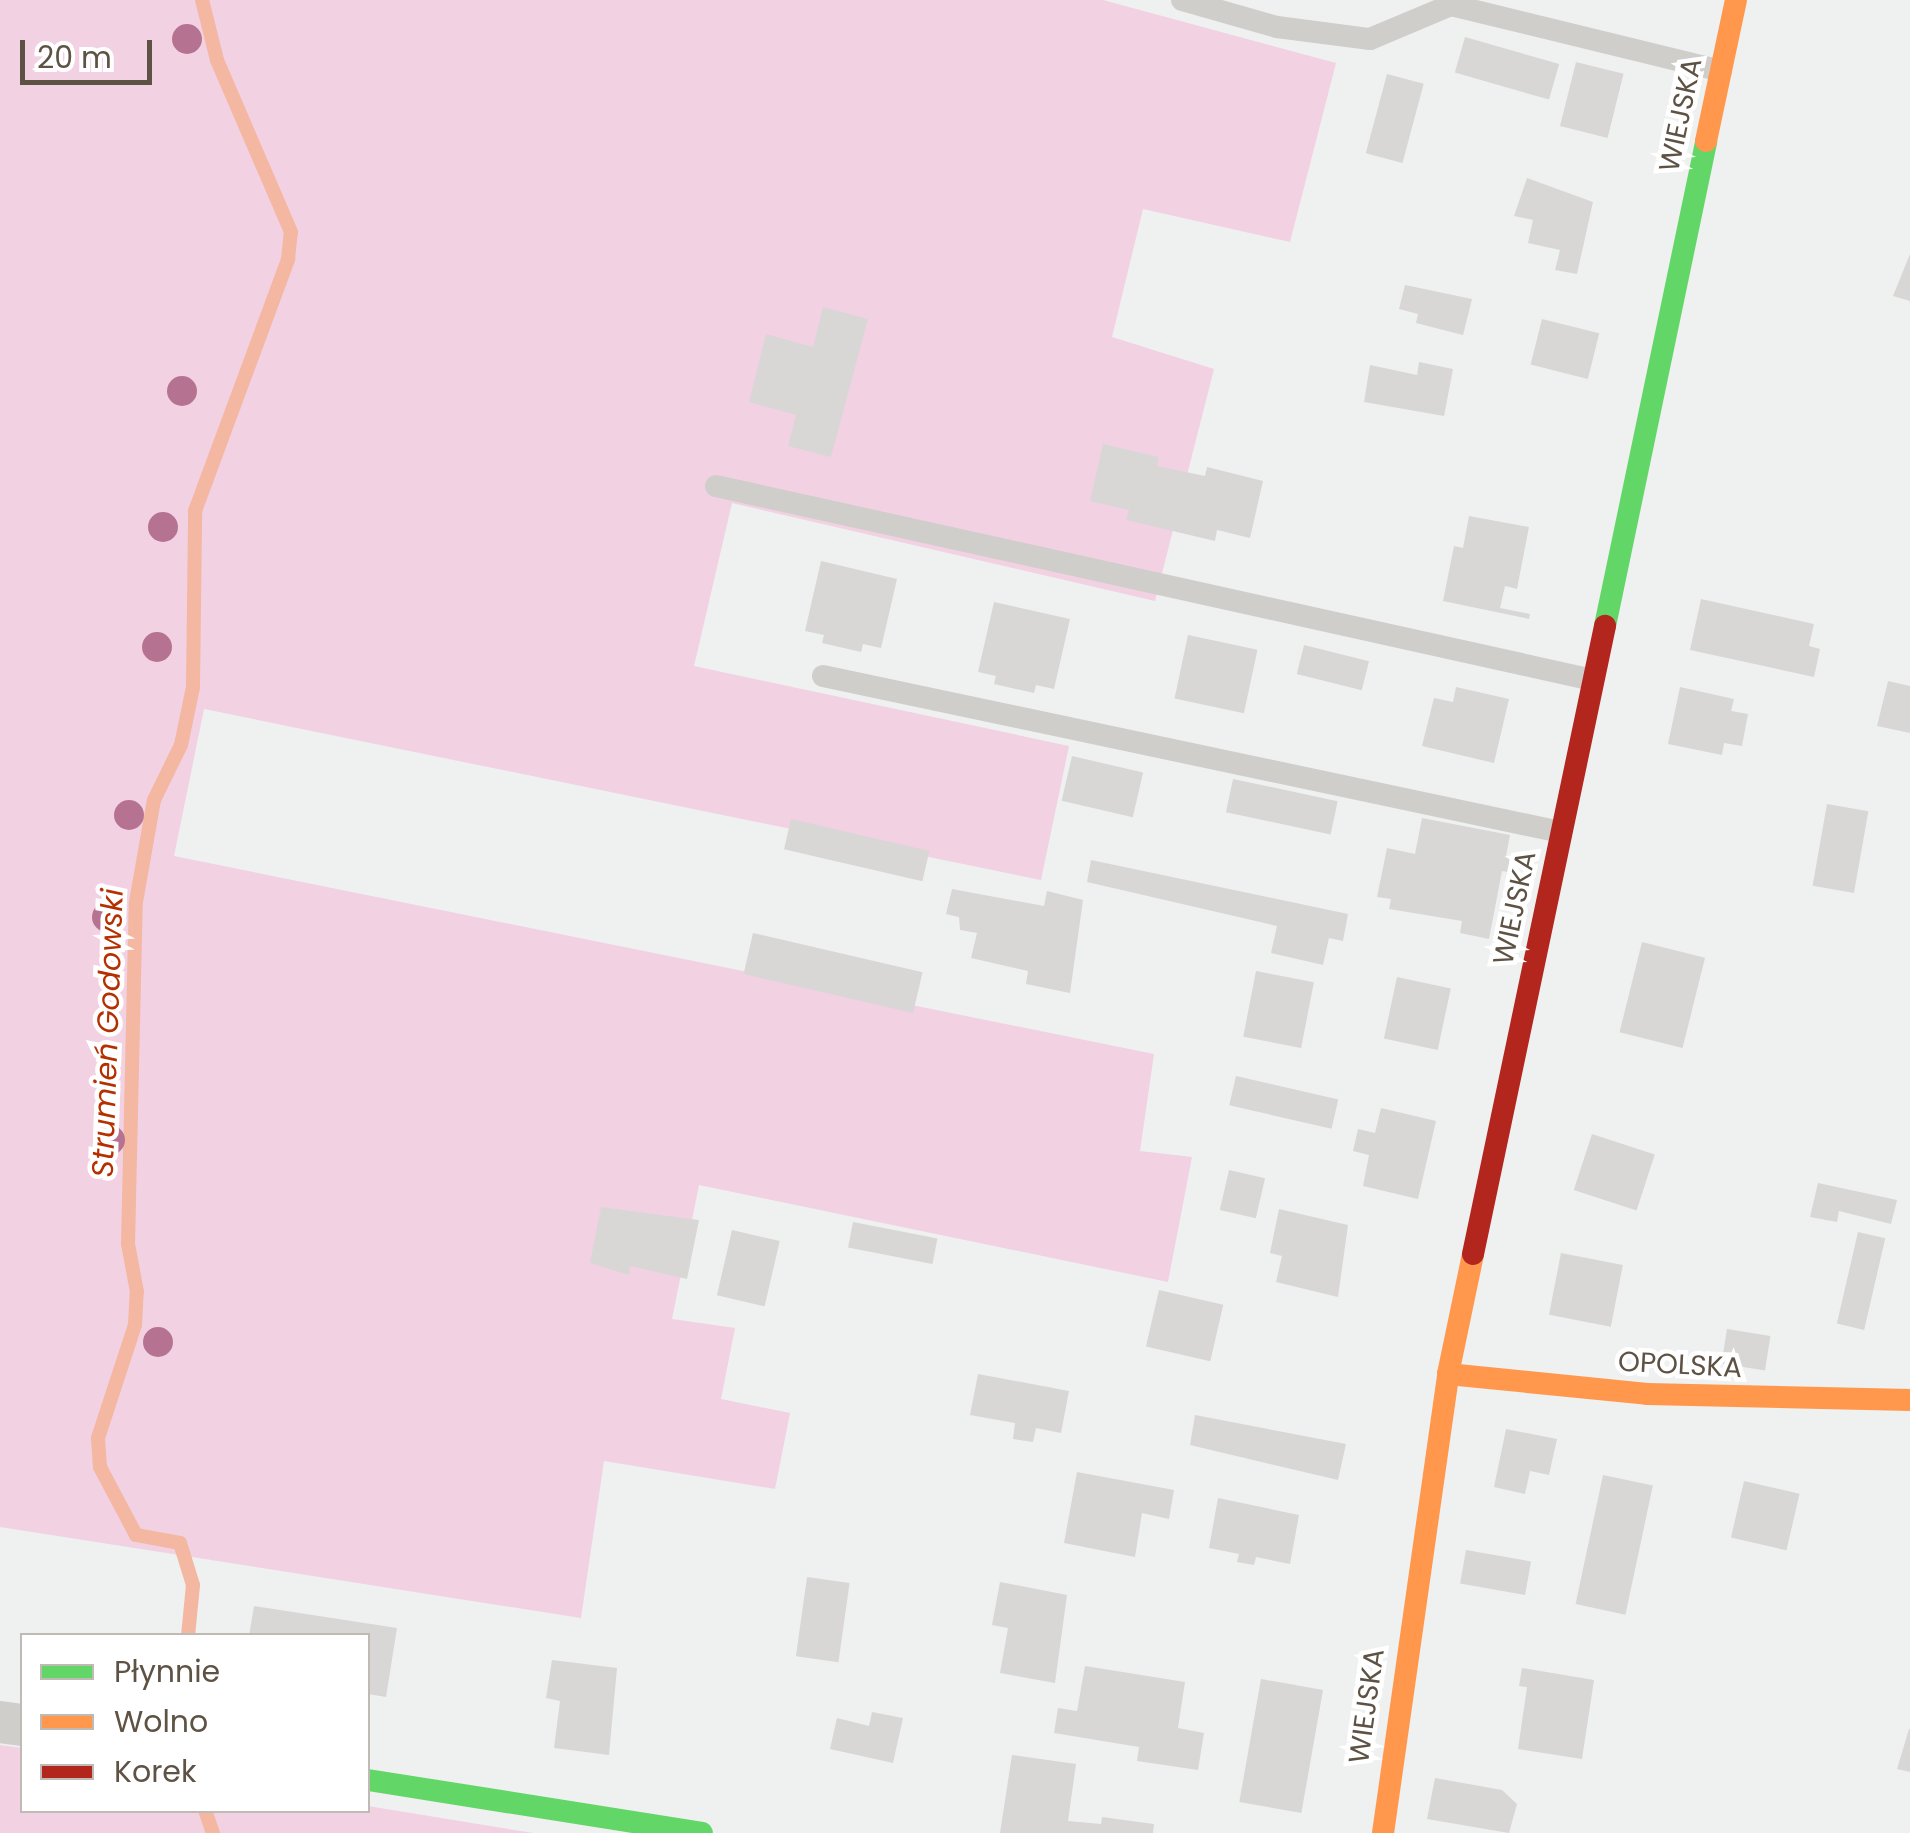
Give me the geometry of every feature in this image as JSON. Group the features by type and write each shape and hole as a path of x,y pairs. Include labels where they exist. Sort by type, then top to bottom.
{"street":[{"name":"WIEJSKA","path":"1383,1833 1448,1374 1736,0"},
{"name":"OPOLSKA","path":"1448,1374 1647,1394 1910,1400"},
{"path":"370,1780 702,1833"}],"lane":[{"path":"1182,0 1276,27 1370,39 1451,5 1721,71"},
{"path":"716,486 1593,680"},
{"path":"823,676 1561,832"}],"shaded area":[{"path":"0,0 1103,0 1336,63 1290,242 1143,209 1112,337 1214,369 1155,601 732,503 694,666 1069,746 1041,880 204,709 174,856 1154,1054 1140,1151 1192,1157 1168,1282 699,1185 672,1319 735,1328 721,1399 790,1413 775,1489 604,1461 581,1618 0,1527"},
{"path":"0,1745 20,1748 20,1813 370,1813 370,1806 533,1833 0,1833"}],"building":[{"path":"1465,37 1559,64 1549,100 1455,73"},
{"path":"1576,62 1624,74 1608,138 1560,126"},
{"path":"1387,74 1424,84 1402,163 1366,153"},
{"path":"1527,178 1593,202 1577,274 1555,270 1560,250 1528,243 1533,220 1514,216"},
{"path":"1910,254 1910,301 1893,296"},
{"path":"1405,285 1472,299 1463,335 1416,323 1418,314 1399,309"},
{"path":"823,307 868,319 831,457 788,446 796,415 749,402 766,334 813,347"},
{"path":"1542,319 1599,333 1588,379 1531,365"},
{"path":"1419,362 1453,369 1444,416 1364,402 1370,365 1417,375"},
{"path":"1103,444 1159,457 1157,466 1205,476 1207,467 1263,481 1250,538 1217,530 1215,541 1126,520 1129,510 1090,501"},
{"path":"1469,516 1529,527 1517,589 1505,586 1500,608 1530,614 1529,619 1443,601 1454,546 1463,548"},
{"path":"821,561 897,579 881,648 863,644 861,652 822,643 824,635 805,631"},
{"path":"1701,599 1814,624 1809,646 1820,649 1814,677 1690,650"},
{"path":"994,602 1070,619 1054,689 1036,685 1034,693 994,684 996,676 978,672"},
{"path":"1188,635 1257,650 1244,713 1174,699"},
{"path":"1304,645 1369,661 1362,690 1297,674"},
{"path":"1888,681 1910,686 1910,733 1877,726"},
{"path":"1456,687 1509,699 1494,763 1422,746 1434,698 1453,702"},
{"path":"1680,687 1734,699 1731,711 1748,714 1742,746 1724,743 1722,755 1668,744"},
{"path":"1072,756 1143,772 1133,817 1062,801"},
{"path":"1233,779 1338,801 1331,835 1226,812"},
{"path":"1827,804 1868,811 1854,893 1813,886"},
{"path":"1422,818 1510,835 1506,856 1516,858 1513,873 1502,871 1489,939 1460,933 1462,921 1389,909 1391,899 1377,897 1387,848 1415,854"},
{"path":"791,819 929,851 922,881 784,849"},
{"path":"1091,860 1348,914 1343,941 1329,938 1323,965 1271,953 1277,926 1087,882"},
{"path":"952,889 1044,906 1047,891 1083,900 1070,993 1026,984 1028,971 971,958 977,933 960,930 959,917 946,914"},
{"path":"753,933 923,972 913,1013 744,974"},
{"path":"1642,942 1705,958 1683,1048 1620,1032"},
{"path":"1256,971 1314,982 1301,1048 1243,1037"},
{"path":"1397,977 1451,988 1438,1050 1384,1039"},
{"path":"1236,1076 1338,1100 1332,1129 1229,1105"},
{"path":"1381,1108 1436,1121 1418,1199 1363,1186 1369,1155 1353,1151 1358,1129 1375,1133"},
{"path":"1592,1134 1655,1154 1637,1211 1574,1190"},
{"path":"1229,1170 1265,1178 1256,1218 1220,1210"},
{"path":"1818,1183 1897,1200 1891,1224 1839,1211 1837,1222 1810,1217"},
{"path":"601,1207 699,1220 687,1279 630,1266 629,1275 590,1263"},
{"path":"1279,1209 1348,1225 1338,1297 1276,1282 1282,1256 1270,1253"},
{"path":"853,1222 937,1238 932,1264 848,1248"},
{"path":"732,1230 780,1241 765,1306 717,1295"},
{"path":"1858,1232 1885,1238 1864,1330 1837,1324"},
{"path":"1561,1253 1623,1265 1611,1327 1549,1315"},
{"path":"1159,1290 1223,1305 1210,1361 1146,1347"},
{"path":"1727,1329 1770,1336 1765,1370 1722,1364"},
{"path":"978,1374 1069,1391 1061,1433 1036,1428 1033,1442 1013,1439 1015,1423 970,1415"},
{"path":"1195,1415 1346,1444 1338,1480 1190,1445"},
{"path":"1506,1429 1557,1439 1549,1475 1530,1471 1525,1494 1494,1487"},
{"path":"1077,1472 1174,1490 1169,1519 1142,1513 1135,1557 1064,1543"},
{"path":"1603,1475 1653,1486 1625,1615 1576,1604"},
{"path":"1744,1481 1800,1494 1786,1550 1731,1538"},
{"path":"1218,1498 1299,1515 1290,1564 1256,1557 1254,1565 1237,1562 1239,1554 1209,1548"},
{"path":"1466,1550 1531,1561 1525,1595 1460,1583"},
{"path":"807,1577 850,1583 838,1662 796,1656"},
{"path":"1000,1582 1067,1595 1055,1683 1000,1673 1008,1628 992,1625"},
{"path":"254,1606 397,1628 386,1697 370,1694 370,1633 250,1633"},
{"path":"552,1660 617,1668 609,1755 554,1748 560,1701 546,1698"},
{"path":"1085,1666 1185,1682 1178,1728 1204,1733 1198,1770 1137,1761 1139,1747 1054,1733 1058,1708 1077,1711"},
{"path":"1522,1668 1594,1680 1582,1759 1518,1749 1527,1687 1519,1686"},
{"path":"1261,1679 1323,1690 1301,1813 1239,1802"},
{"path":"872,1712 903,1718 893,1763 830,1749 837,1718 869,1726"},
{"path":"1910,1729 1910,1772 1897,1769"},
{"path":"1012,1755 1076,1764 1068,1821 1101,1824 1102,1817 1154,1824 1153,1833 1000,1833"},
{"path":"1435,1778 1502,1790 1517,1804 1509,1833 1427,1819"}],"waterway":[{"name":"Strumień Godowski","path":"188,1633 193,1585 180,1543 136,1535 100,1467 98,1438 135,1325 137,1292 128,1244 136,902 154,800 181,745 193,687 195,511 288,259 291,232 217,60 202,0"},
{"name":"Strumień Godowski","path":"206,1813 213,1833"}],"traffic: fast":[{"path":"1605,626 1706,141"},
{"path":"370,1780 702,1833"}],"traffic: slow":[{"path":"1706,141 1736,0"},
{"path":"1383,1833 1448,1374 1473,1254"},
{"path":"1448,1374 1647,1394 1910,1400"}],"traffic: jam":[{"path":"1473,1254 1605,626"}]}
